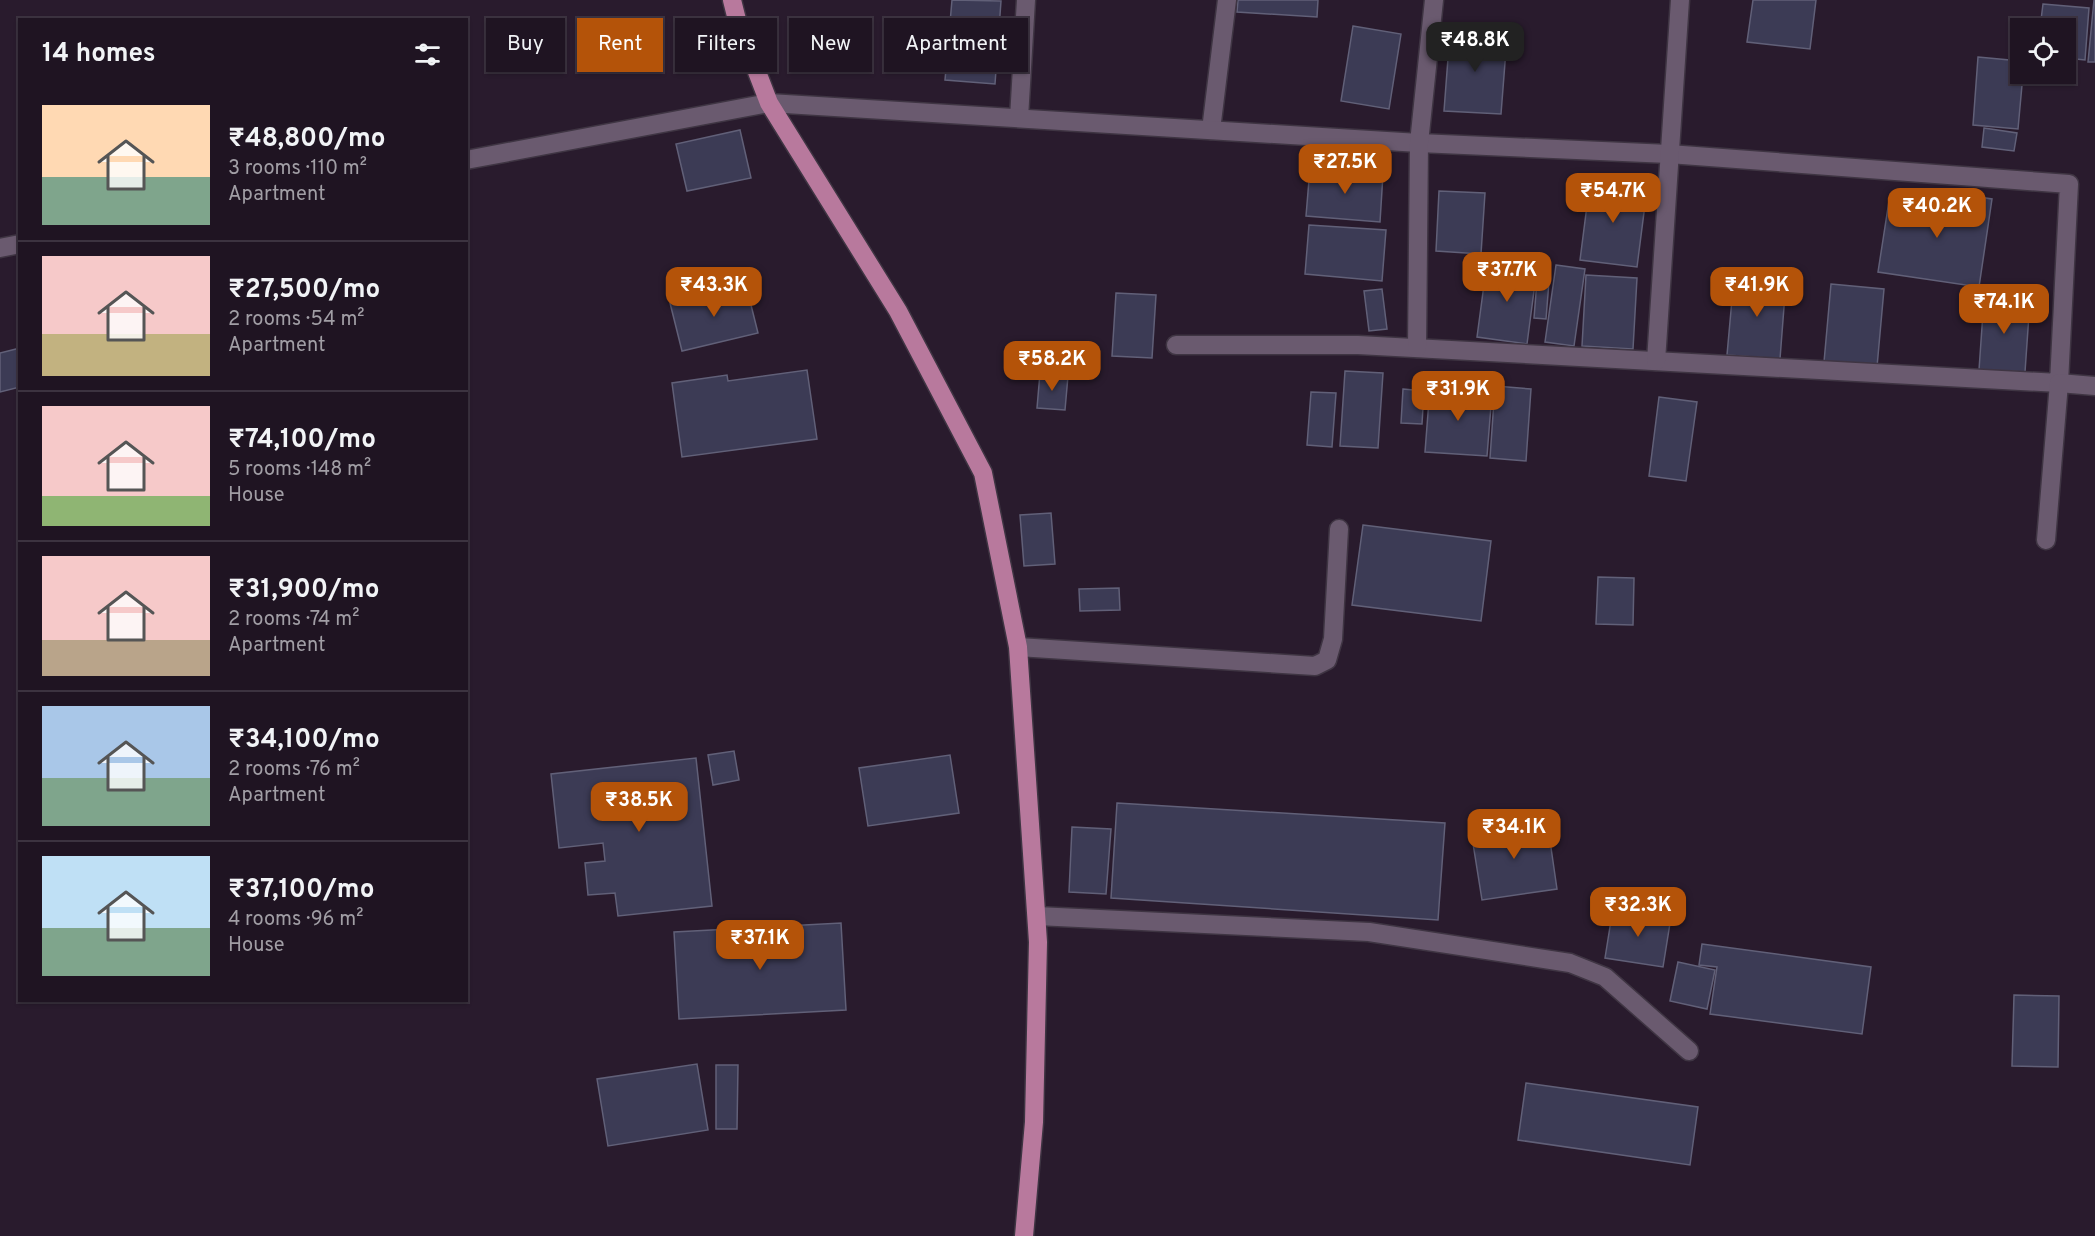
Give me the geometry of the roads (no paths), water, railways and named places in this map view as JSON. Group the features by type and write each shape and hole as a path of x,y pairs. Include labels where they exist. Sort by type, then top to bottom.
{"main road":[{"path":"732,0 736,20 769,103 898,311 983,473 1018,647 1038,942 1034,1122 1024,1236"}],"street":[{"path":"1019,118 1026,0"},
{"path":"1211,130 1227,0"},
{"path":"1417,348 1419,143 1434,0"},
{"path":"1656,361 1680,0"},
{"path":"468,160 769,103 1419,143 1669,154 2069,184 2059,383 2046,540"},
{"path":"0,248 18,244"},
{"path":"1176,345 1358,345 2095,386"},
{"path":"1018,647 1315,666 1326,660 1333,639 1339,529"},
{"path":"1036,916 1369,932 1570,963 1605,976 1689,1051"}]}
